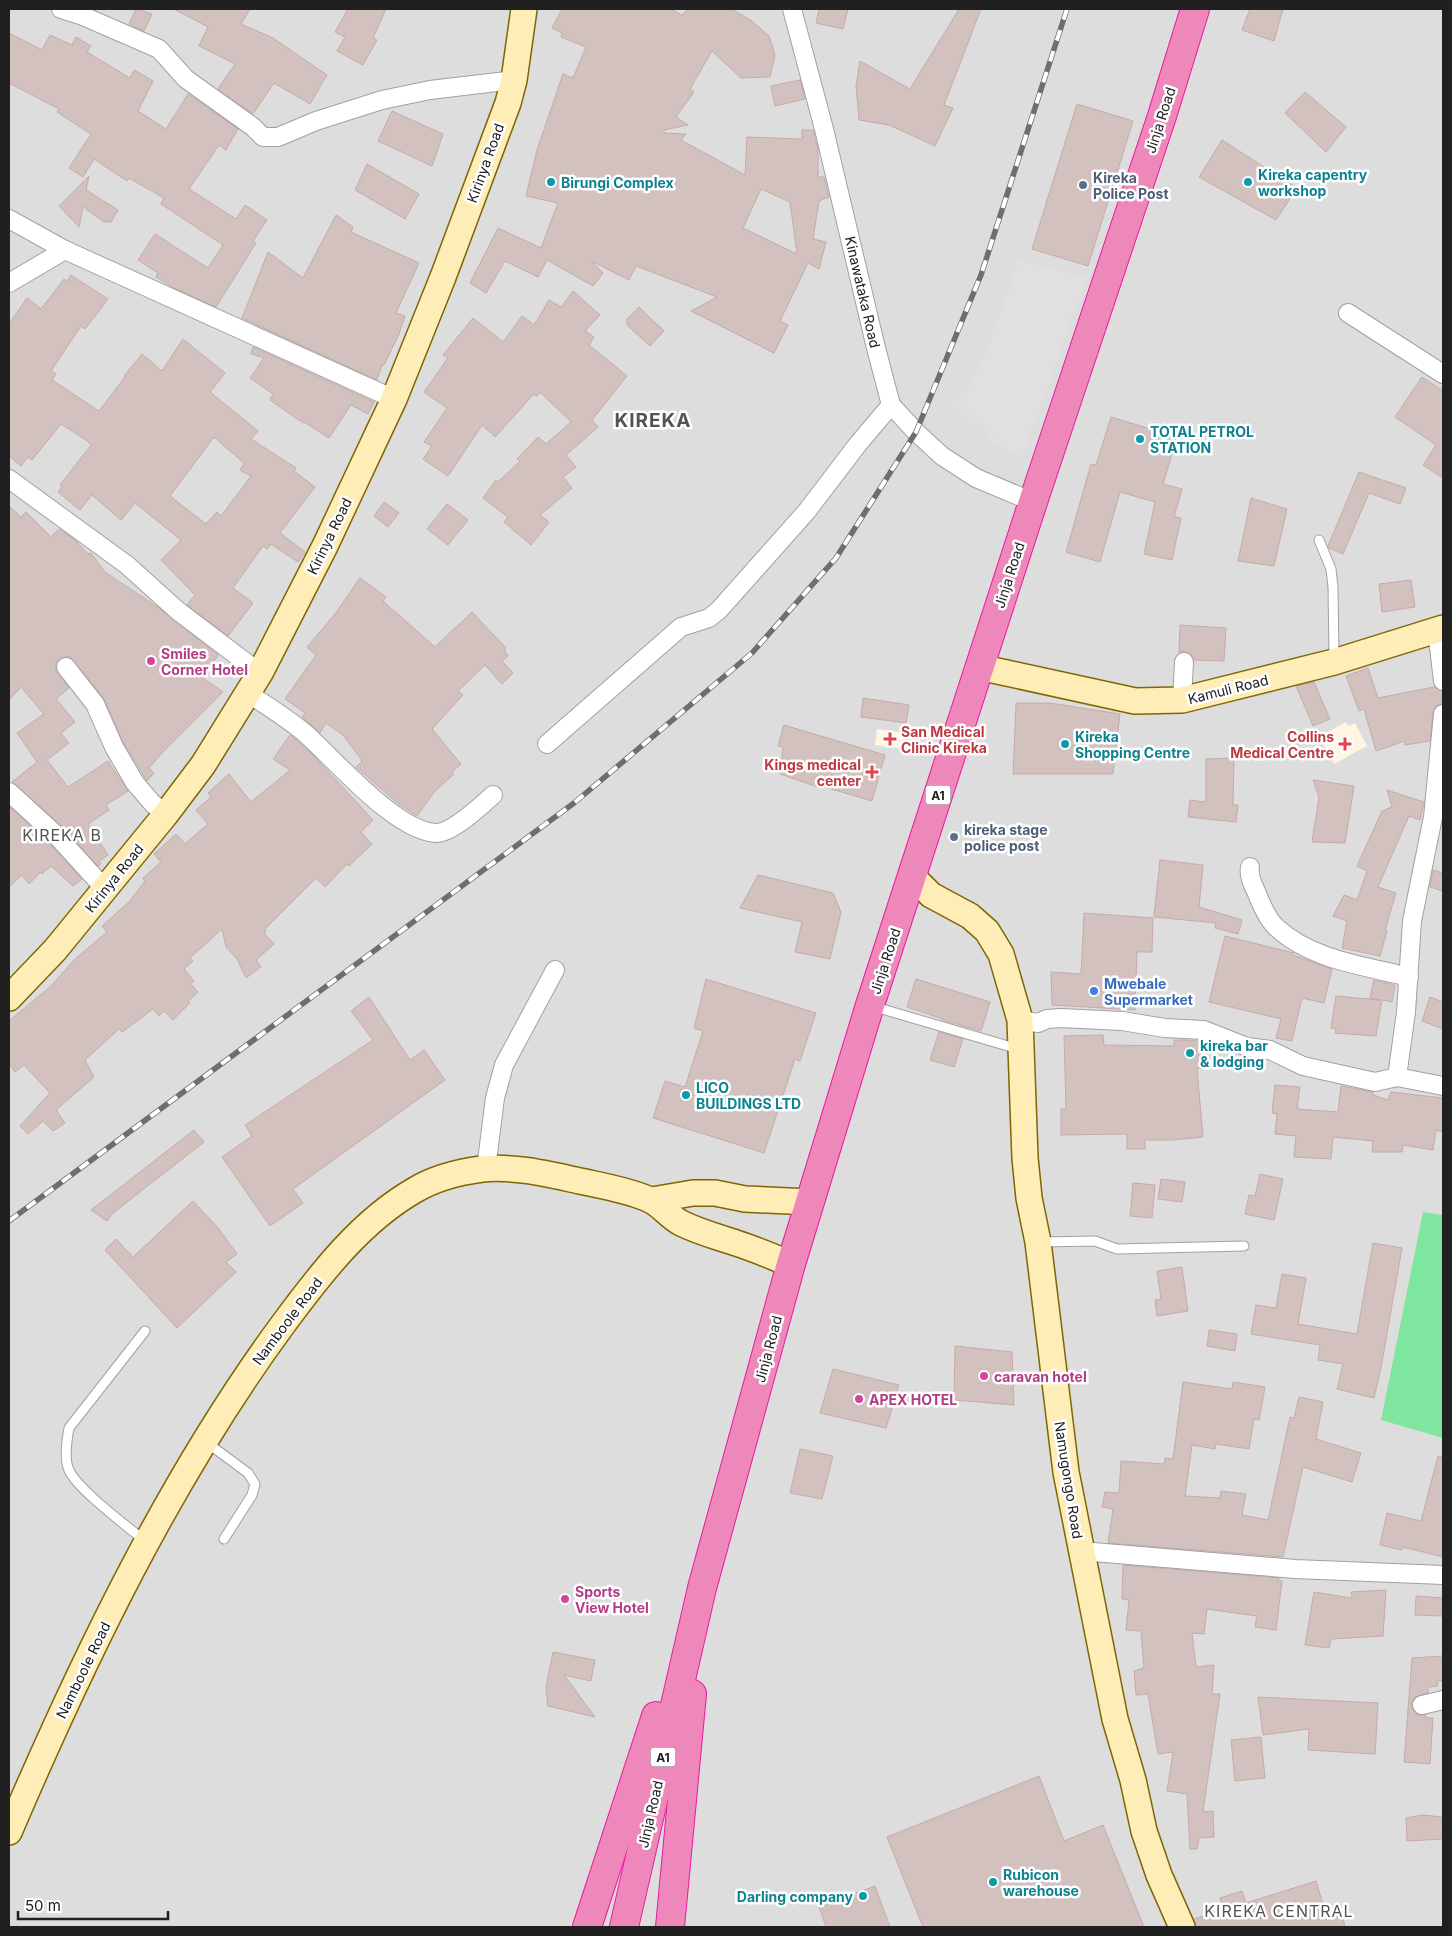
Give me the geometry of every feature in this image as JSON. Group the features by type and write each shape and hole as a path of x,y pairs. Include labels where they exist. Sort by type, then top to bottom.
{"highway":[{"name":"Jinja Road","path":"624,1927 702,1588 791,1264 870,1005 1033,502 1162,116 1195,9"},
{"path":"587,1927 655,1721 702,1588"},
{"path":"670,1927 702,1588"}],"main road":[{"name":"Kirinya Road","path":"9,998 55,950 166,814 203,765 254,683 325,546 394,399 444,277 514,80 524,9"},
{"name":"Kamuli Road","path":"979,667 1135,701 1182,700 1334,662 1440,629"},
{"name":"Namugongo Road","path":"912,876 931,895 970,916 987,931 1001,954 1020,1020 1025,1158 1029,1198 1038,1242 1066,1472 1115,1719 1144,1831 1159,1875 1182,1927"},
{"name":"Namboole Road","path":"9,1832 41,1758 107,1620 147,1543 248,1372 313,1284 349,1244 381,1214 416,1189 446,1176 486,1169 545,1172 615,1188 652,1200 678,1222 791,1264"},
{"path":"652,1200 700,1193 715,1193 745,1199 810,1202"}],"street":[{"path":"61,9 84,16 159,49 186,79 263,137 278,137 316,121 382,100 430,90 514,80"},
{"name":"Kinawataka Road","path":"792,9 824,129 891,405 942,456 976,478 1033,502"},
{"path":"9,219 66,250 394,399"},
{"path":"9,283 66,250"},
{"path":"1348,313 1443,374"},
{"path":"547,744 681,627 709,618 719,610 807,511 858,444 891,405"},
{"path":"9,479 127,565 178,611 254,683 291,722 382,806 416,829 438,833 455,826 493,796"},
{"path":"1440,629 1443,681"},
{"path":"1182,700 1184,662"},
{"path":"66,668 95,704 114,747 134,783 166,814"},
{"path":"1397,1077 1409,977 1412,921 1433,817 1443,714"},
{"path":"9,792 56,835 104,889"},
{"path":"1250,867 1248,874 1261,902 1276,927 1294,941 1315,952 1409,977"},
{"path":"486,1169 495,1098 504,1065 554,970"},
{"path":"1020,1020 1038,1023 1047,1019 1061,1018 1104,1020 1173,1029 1204,1030 1247,1047 1270,1050 1303,1066 1375,1082 1397,1077 1443,1086"},
{"path":"1081,1552 1295,1568 1443,1575"},
{"path":"1422,1705 1443,1700"}],"lane":[{"path":"1319,540 1330,568 1333,587 1334,662"},
{"path":"870,1005 1020,1050"},
{"path":"1038,1242 1095,1241 1117,1249 1244,1246"},
{"path":"145,1331 69,1428 66,1441 68,1469 78,1484 147,1543"},
{"path":"206,1442 248,1474 255,1484 252,1495 224,1539"}],"shaded area":[{"path":"9,9 1443,9 1443,1927 9,1927"},
{"path":"1019,260 1087,278 1022,457 996,444 982,427 956,402 977,374"},
{"name":"Collins Medical Centre","path":"1346,722 1348,726 1355,723 1367,746 1334,764 1322,741 1329,738 1326,733"},
{"name":"San Medical Clinic Kireka","path":"877,729 904,733 902,749 875,745"}],"green space":[{"path":"1423,1212 1443,1215 1443,1438 1381,1420"}],"building":[{"path":"136,9 152,14 144,31 129,24"},
{"path":"174,9 250,9 241,24 273,38 327,75 310,104 274,83 253,114 218,89 235,64 199,46 208,27"},
{"path":"348,9 386,9 373,38 377,40 363,65 337,51 345,37 335,32"},
{"path":"562,9 670,9 682,15 688,9 731,9 752,21 769,36 775,55 770,77 741,78 712,51 690,89 694,92 676,117 688,125 664,130 664,133 686,134 681,140 745,175 747,137 802,139 802,130 813,130 818,150 818,177 824,177 829,197 819,201 813,239 826,242 819,269 808,263 780,321 788,325 774,353 691,311 717,297 636,266 629,280 591,261 603,273 593,286 547,260 538,277 505,261 486,293 470,283 498,228 541,248 558,203 526,196 537,150 563,74 573,78 586,47 561,37 562,33 552,28","holes":["761,189 790,202 797,254 743,228"]},
{"path":"819,9 848,9 843,29 816,23"},
{"path":"959,9 981,9 944,105 953,108 935,146 889,125 859,120 856,86 860,61 910,89"},
{"path":"1250,9 1283,9 1274,41 1242,30"},
{"path":"9,33 42,50 50,35 72,45 76,37 91,46 87,52 130,78 134,70 153,81 138,111 166,129 188,94 238,129 226,150 219,145 189,189 236,219 245,205 267,220 253,241 256,243 216,307 174,288 156,277 158,273 138,260 155,234 208,268 223,245 161,204 164,198 129,178 127,181 94,159 83,177 69,168 91,134 57,112 59,109 9,83"},
{"path":"800,80 805,99 775,106 771,86"},
{"path":"1305,92 1346,127 1326,152 1285,113"},
{"name":"Kireka Police Post","path":"1077,104 1133,121 1088,266 1032,249"},
{"path":"392,111 443,134 432,166 378,141"},
{"name":"Kireka capentry workshop","path":"1222,140 1297,188 1276,220 1199,177"},
{"path":"367,164 419,194 405,219 355,190"},
{"path":"89,176 86,190 118,210 111,222 104,222 83,207 79,227 59,206"},
{"path":"336,215 353,227 351,232 419,263 396,313 405,316 399,334 384,365 382,365 377,380 242,318 268,252 303,278"},
{"path":"71,275 108,299 85,329 81,326 51,371 56,374 52,380 99,411 142,354 162,371 183,339 225,373 210,392 258,431 251,439 296,468 294,471 315,487 280,533 305,552 298,562 271,544 267,549 263,546 233,588 253,603 228,636 187,605 195,595 161,560 181,540 135,503 121,520 92,495 80,510 58,492 62,487 60,485 91,445 86,440 61,424 32,460 28,457 21,466 9,456 9,324 27,298 41,309 64,279 67,281","holes":["214,437 244,463 240,470 251,476 221,516 217,512 206,524 170,496"]},
{"path":"573,291 600,315 585,331 594,337 589,345 627,376 592,420 598,427 566,455 576,467 563,477 572,488 540,515 549,522 531,545 504,522 508,517 483,498 496,480 498,482 520,461 517,459 538,437 546,444 571,422 540,392 537,396 534,394 495,437 482,425 448,476 423,459 432,446 424,442 447,408 424,392 448,358 443,355 473,318 503,342 522,316 534,325 549,300 561,307"},
{"path":"639,307 664,331 650,346 627,325 627,319"},
{"path":"253,347 374,402 368,414 351,405 329,438 303,423 270,400 273,394 250,378 264,358 251,354"},
{"path":"1422,377 1443,391 1443,478 1423,465 1436,445 1395,417"},
{"path":"1111,417 1177,437 1163,484 1182,489 1174,517 1181,518 1172,560 1144,554 1155,502 1120,492 1100,562 1066,552 1091,464 1096,465"},
{"path":"1359,472 1406,488 1400,504 1369,493 1343,554 1328,546"},
{"path":"1251,498 1287,509 1274,566 1238,561"},
{"path":"384,502 399,513 388,527 374,516"},
{"path":"447,504 468,520 448,545 427,529"},
{"path":"9,506 21,517 26,512 51,537 59,529 74,539 88,554 91,553 105,572 159,608 218,655 203,678 223,692 149,768 154,773 147,781 123,742 103,697 70,657 64,657 56,663 57,673 69,688 56,699 75,722 61,733 69,743 47,760 68,787 108,761 128,791 106,805 109,810 88,824 108,855 99,861 101,864 98,866 63,827 12,782 37,762 17,733 44,714 21,687 9,700"},
{"path":"360,578 386,597 383,601 435,647 472,612 506,648 504,650 508,656 502,661 513,673 502,684 485,665 458,691 463,695 432,729 461,764 452,772 454,774 435,791 417,816 396,802 356,767 362,762 361,759 343,735 326,723 320,733 302,717 305,713 285,699 316,655 307,647 335,614"},
{"path":"1411,580 1415,607 1382,612 1379,584"},
{"path":"1180,625 1226,628 1224,661 1194,660 1189,653 1184,651 1179,653"},
{"path":"1368,668 1378,698 1434,687 1443,691 1443,703 1435,707 1433,712 1430,741 1405,745 1405,741 1376,751 1364,709 1359,711 1346,676"},
{"path":"1314,682 1330,719 1313,726 1296,686"},
{"path":"863,698 909,705 906,723 861,717"},
{"name":"Kireka Shopping Centre","path":"1016,703 1050,703 1120,714 1113,774 1013,774"},
{"path":"784,725 885,755 872,801 821,786 818,787 780,774 783,747 778,746"},
{"path":"290,735 311,753 373,820 361,832 372,844 349,866 347,864 325,887 316,878 264,930 266,931 264,933 274,944 256,960 261,967 246,978 237,959 226,947 222,929 190,958 193,961 184,969 194,981 191,984 198,992 188,1001 190,1003 173,1020 164,1011 159,1016 153,1009 122,1032 119,1029 85,1060 94,1077 56,1110 65,1123 53,1131 43,1121 28,1134 20,1126 50,1093 24,1065 15,1072 9,1064 9,1021 51,986 75,959 107,932 102,926 130,901 145,881 143,878 161,862 154,854 176,834 185,844 208,824 196,810 211,797 208,793 229,774 251,802 290,770 273,759"},
{"path":"1234,758 1233,805 1238,805 1236,822 1188,817 1190,800 1206,802 1206,759"},
{"path":"1313,780 1354,786 1345,843 1312,842 1319,797"},
{"path":"1387,790 1424,802 1420,820 1409,816 1378,887 1396,893 1385,930 1387,931 1380,956 1342,948 1347,921 1333,916 1344,895 1357,900 1367,871 1357,866 1382,811 1392,807"},
{"path":"9,806 48,842 82,879 73,886 51,866 42,874 41,872 29,884 22,875 9,887"},
{"path":"1160,860 1203,865 1199,907 1242,920 1238,934 1215,928 1216,923 1154,917"},
{"path":"1433,870 1443,873 1443,891 1430,887"},
{"path":"758,875 833,893 841,912 830,959 795,952 802,922 740,908"},
{"path":"1084,913 1153,918 1152,952 1137,952 1135,1010 1052,1005 1051,972 1081,974"},
{"path":"1225,936 1294,953 1293,955 1332,969 1324,1003 1302,998 1292,1041 1276,1038 1281,1019 1209,1002"},
{"path":"706,979 816,1013 800,1061 795,1059 764,1153 653,1118 665,1081 685,1087 703,1031 694,1028"},
{"path":"916,979 990,1002 981,1031 907,1007"},
{"path":"1374,980 1395,985 1392,1002 1382,1000 1376,1036 1335,1033 1336,1029 1331,1028 1336,996 1380,1000 1370,998"},
{"path":"369,997 410,1060 424,1050 445,1080 293,1189 303,1203 270,1226 222,1157 252,1136 245,1125 373,1040 351,1011"},
{"path":"1430,997 1443,1002 1443,1029 1422,1021"},
{"path":"939,1032 963,1039 954,1067 930,1060"},
{"path":"1103,1035 1104,1045 1174,1046 1174,1040 1206,1042 1208,1066 1197,1069 1203,1137 1145,1140 1145,1149 1127,1149 1127,1134 1061,1135 1061,1109 1066,1109 1064,1036"},
{"path":"1275,1085 1300,1087 1297,1109 1338,1112 1341,1086 1373,1092 1373,1095 1388,1100 1391,1092 1443,1098 1443,1132 1436,1130 1433,1150 1403,1145 1402,1152 1372,1152 1373,1141 1333,1137 1331,1159 1294,1157 1296,1136 1275,1134 1277,1114 1272,1113"},
{"path":"194,1130 204,1142 113,1213 107,1221 91,1210"},
{"path":"1260,1174 1283,1179 1274,1220 1245,1214 1249,1195 1255,1196"},
{"path":"1161,1179 1185,1182 1182,1202 1158,1199"},
{"path":"1133,1183 1155,1185 1152,1218 1130,1216"},
{"path":"193,1201 219,1229 237,1254 226,1262 236,1272 177,1328 105,1250 116,1239 133,1257"},
{"path":"1373,1243 1402,1248 1374,1398 1337,1389 1343,1364 1318,1360 1320,1345 1251,1334 1256,1305 1276,1308 1282,1274 1306,1278 1298,1324 1357,1334"},
{"path":"1182,1267 1188,1311 1157,1316 1155,1300 1161,1299 1157,1271"},
{"path":"1209,1330 1237,1334 1235,1351 1207,1346"},
{"name":"caravan hotel","path":"955,1346 1012,1352 1014,1405 954,1400"},
{"name":"APEX HOTEL","path":"833,1369 899,1385 886,1428 820,1413"},
{"path":"1183,1382 1232,1389 1233,1382 1265,1387 1259,1420 1254,1419 1249,1449 1216,1444 1215,1449 1192,1445 1185,1496 1220,1498 1221,1491 1246,1494 1242,1515 1268,1520 1290,1417 1294,1418 1299,1397 1323,1402 1316,1439 1361,1453 1352,1482 1303,1467 1283,1557 1108,1543 1113,1509 1102,1507 1105,1492 1119,1493 1121,1461 1164,1464 1165,1458 1173,1459"},
{"path":"800,1449 833,1456 822,1499 790,1493"},
{"path":"1438,1456 1443,1457 1443,1557 1403,1547 1402,1550 1380,1545 1387,1513 1421,1521"},
{"path":"1123,1565 1279,1578 1278,1581 1282,1581 1276,1630 1255,1627 1257,1616 1207,1609 1204,1634 1192,1633 1196,1667 1214,1665 1212,1694 1220,1694 1203,1812 1213,1811 1214,1837 1199,1838 1197,1849 1190,1849 1187,1794 1167,1791 1173,1752 1158,1754 1148,1694 1136,1695 1134,1671 1144,1668 1141,1631 1126,1630 1129,1600 1122,1599"},
{"path":"1386,1590 1383,1636 1331,1639 1329,1648 1305,1645 1314,1592 1352,1598 1351,1592"},
{"path":"1416,1596 1443,1598 1443,1616 1415,1615"},
{"path":"553,1652 595,1660 591,1681 564,1675 595,1717 548,1706 546,1687"},
{"path":"1443,1656 1443,1681 1437,1681 1438,1686 1428,1687 1428,1693 1415,1697 1412,1702 1412,1708 1415,1713 1426,1715 1425,1718 1433,1718 1430,1764 1404,1762 1412,1658"},
{"path":"1258,1697 1378,1703 1375,1754 1308,1750 1309,1729 1263,1735"},
{"path":"1261,1737 1265,1778 1235,1781 1231,1740"},
{"name":"Rubicon warehouse","path":"1039,1776 1064,1841 1103,1825 1144,1927 923,1927 887,1837"},
{"path":"1422,1815 1443,1817 1443,1839 1407,1841 1406,1818"},
{"path":"1316,1881 1326,1914 1341,1910 1345,1927 1196,1927 1194,1919 1224,1910 1220,1898 1242,1891 1246,1903"},
{"name":"Darling company","path":"875,1886 890,1927 826,1927 819,1907"}],"railway":[{"path":"9,1221 574,803 752,653 836,558 916,432 981,275 1067,9"}],"place":[{"name":"Birungi Complex","path":"551,182"},
{"name":"Kireka capentry workshop","path":"1248,182"},
{"name":"Kireka Police Post","path":"1083,185"},
{"name":"TOTAL PETROL STATION","path":"1140,439"},
{"name":"Smiles Corner Hotel","path":"151,661"},
{"name":"San Medical Clinic Kireka","path":"890,739"},
{"name":"Kireka Shopping Centre","path":"1065,744"},
{"name":"Collins Medical Centre","path":"1345,744"},
{"name":"Kings medical center","path":"872,772"},
{"name":"kireka stage police post","path":"954,837"},
{"name":"Mwebale Supermarket","path":"1094,991"},
{"name":"kireka bar & lodging","path":"1190,1053"},
{"name":"LICO BUILDINGS LTD","path":"686,1095"},
{"name":"caravan hotel","path":"984,1376"},
{"name":"APEX HOTEL","path":"859,1399"},
{"name":"Sports View Hotel","path":"565,1599"},
{"name":"Rubicon warehouse","path":"993,1882"},
{"name":"Darling company","path":"863,1896"}],"district":[{"name":"KIREKA","path":"653,420"},
{"name":"KIREKA B","path":"62,835"},
{"name":"KIREKA CENTRAL","path":"1279,1911"}]}
